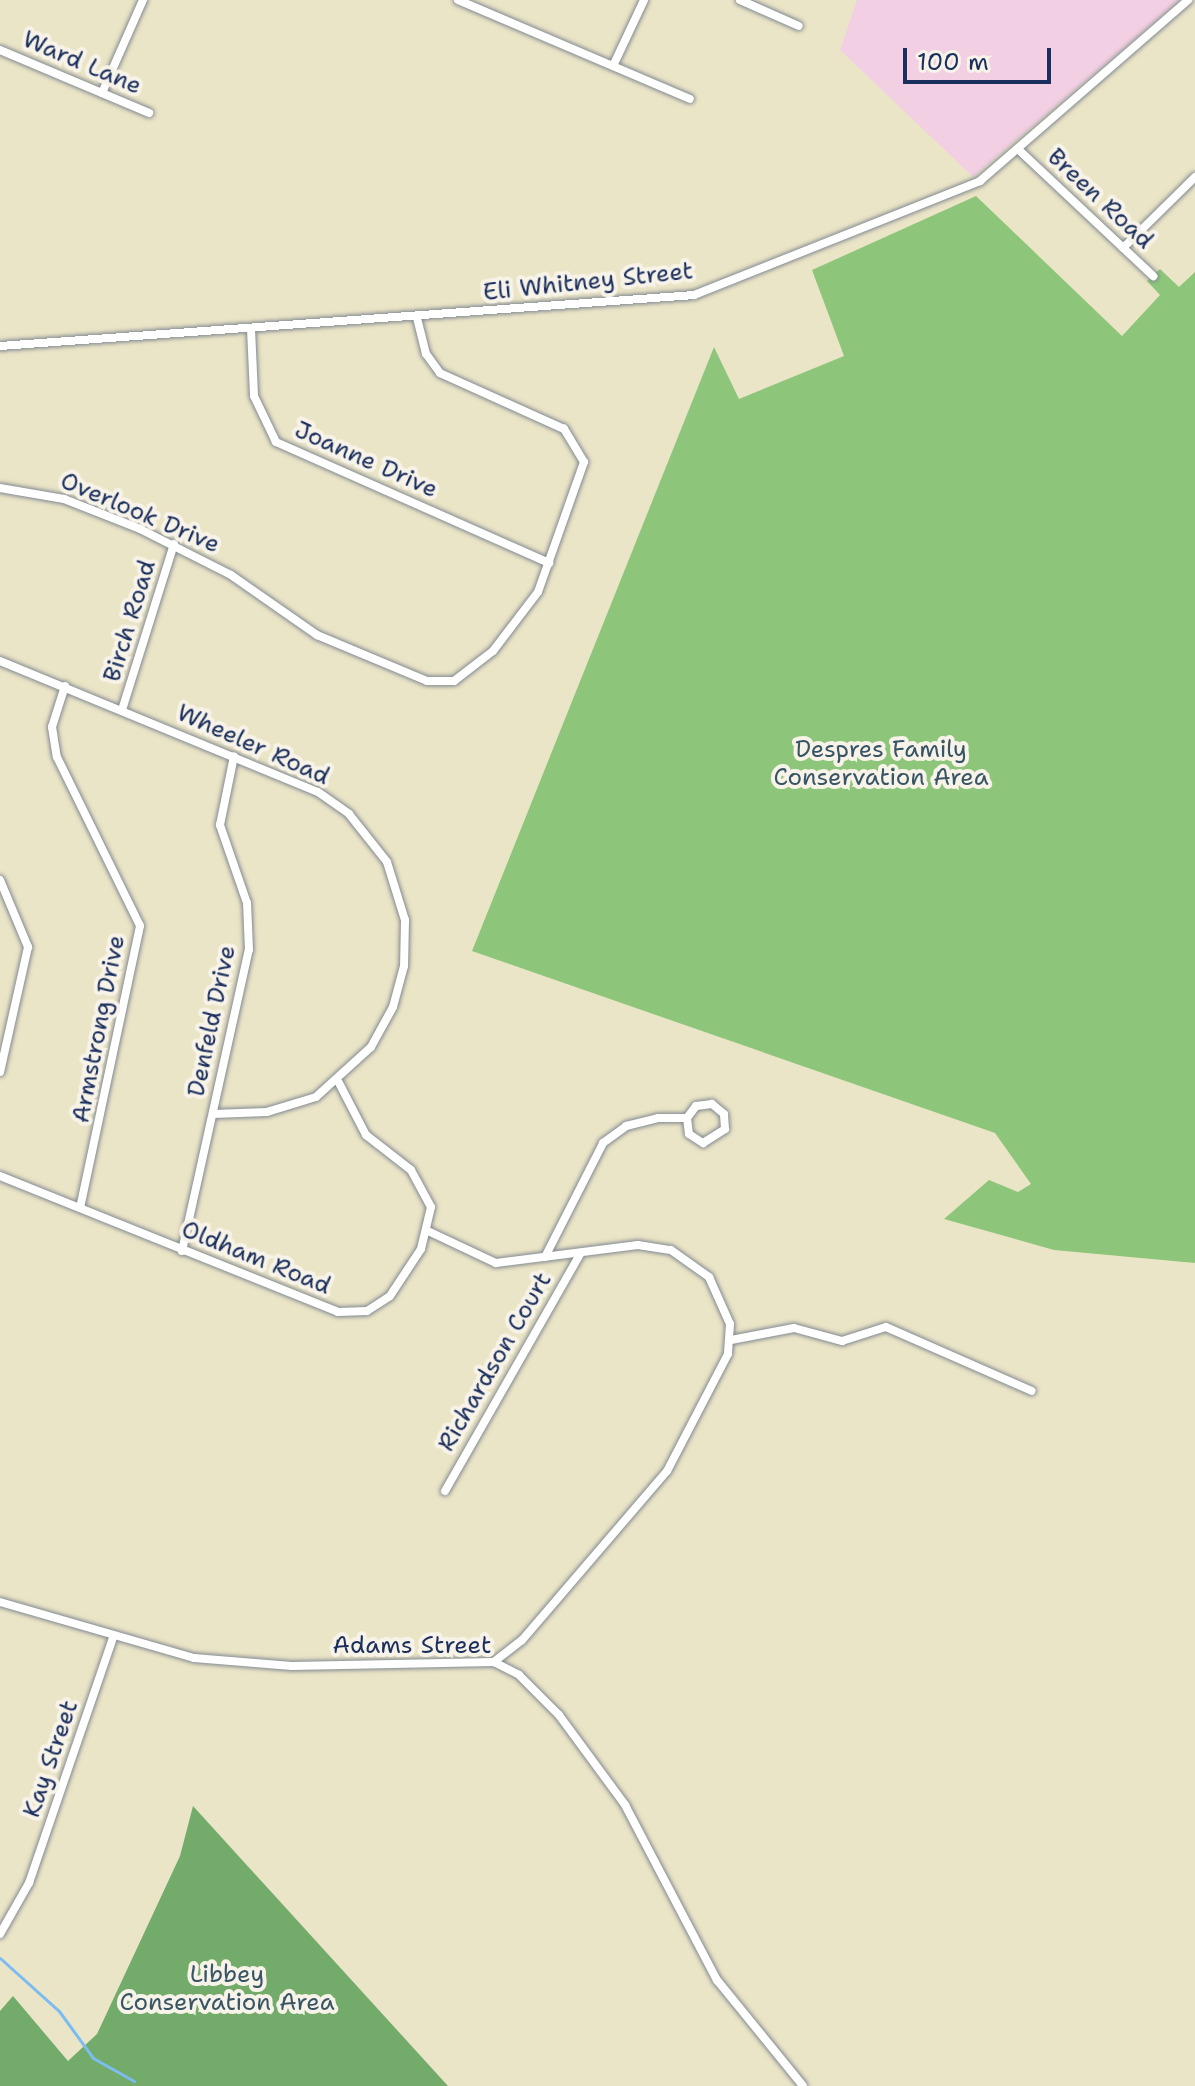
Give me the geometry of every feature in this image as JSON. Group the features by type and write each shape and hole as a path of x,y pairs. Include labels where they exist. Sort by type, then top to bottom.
{"street":[{"path":"102,93 143,0"},
{"path":"458,0 690,99"},
{"path":"613,66 644,0"},
{"path":"740,0 799,26"},
{"name":"Eli Whitney Street","path":"0,346 417,318 694,295 961,192 1020,151 1188,0"},
{"name":"Ward Lane","path":"0,50 149,113"},
{"name":"Breen Road","path":"1020,151 1153,276"},
{"path":"1123,248 1195,177"},
{"name":"Overlook Drive","path":"0,488 64,499 174,544 231,575 294,625 440,683 465,676 516,625 549,563 583,477 575,440 440,373 426,354 417,318"},
{"name":"Joanne Drive","path":"251,329 254,396 276,442 549,563"},
{"name":"Birch Road","path":"122,710 174,544"},
{"name":"Wheeler Road","path":"0,661 234,756 349,814 395,881 405,920 400,988 371,1047 339,1083 267,1112 213,1114"},
{"name":"Armstrong Drive","path":"65,686 52,727 57,757 131,895 140,926 80,1208"},
{"name":"Denfeld Drive","path":"182,1251 250,941 247,903 220,825 234,756"},
{"path":"0,880 28,947 0,1072"},
{"path":"339,1083 366,1135 426,1191 430,1232 496,1263 638,1245 686,1256 718,1291 731,1340 667,1471 522,1640 494,1662"},
{"path":"712,1104 724,1114 725,1129 715,1141 699,1142 687,1118 696,1106 712,1104"},
{"path":"545,1257 603,1143 639,1120 687,1118"},
{"name":"Oldham Road","path":"0,1176 182,1251 352,1314 390,1296 430,1232"},
{"name":"Richardson Court","path":"445,1491 581,1253"},
{"path":"731,1340 794,1328 842,1341 886,1327 1032,1391"},
{"name":"Adams Street","path":"0,1602 113,1638 243,1664 494,1662 531,1684 578,1738 648,1843 724,1992 803,2086"},
{"name":"Kay Street","path":"0,1934 29,1883 113,1638"}],"shaded area":[{"path":"857,0 1180,0 973,177 840,50"}],"green space":[{"name":"Despres Family Conservation Area","path":"976,196 1122,336 1160,295 1147,281 1160,269 1179,287 1195,272 1195,1263 1054,1250 944,1219 989,1180 1018,1192 1031,1184 995,1133 472,951 714,347 739,399 844,356 812,270"},
{"name":"Libbey Conservation Area","path":"193,1806 448,2086 0,2086 0,2011 13,1996 68,2061 97,2034 180,1856"}],"waterway":[{"path":"0,1958 59,2011 93,2058 134,2081"}]}
